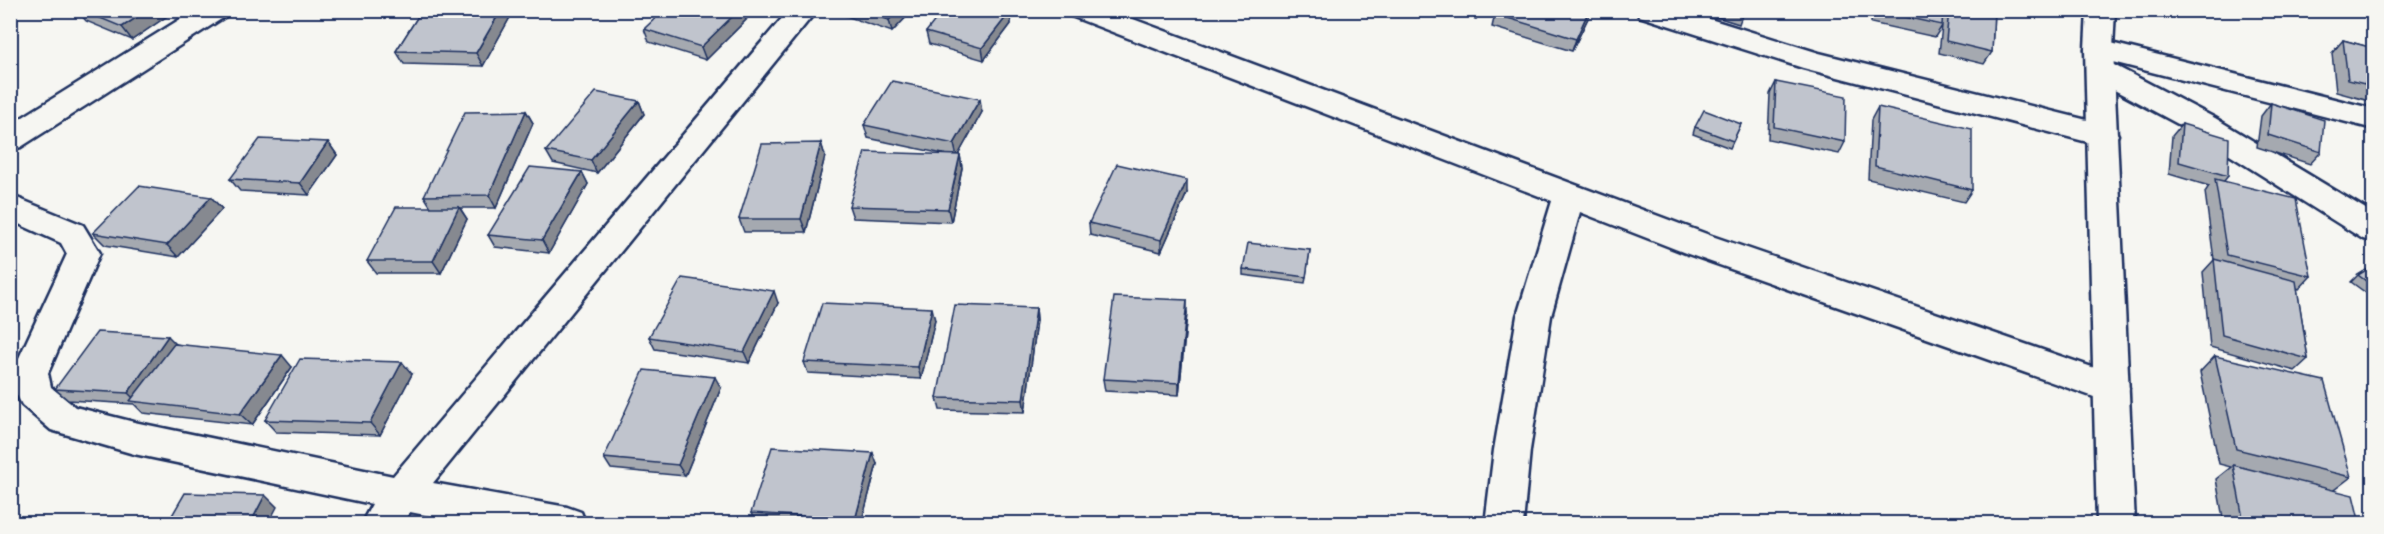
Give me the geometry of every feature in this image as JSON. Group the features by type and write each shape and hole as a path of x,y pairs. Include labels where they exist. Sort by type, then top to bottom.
{"street":[{"path":"10,139 216,10"},
{"path":"380,524 401,494 804,10"},
{"path":"1081,10 1700,245 2111,388"},
{"path":"1649,10 1813,61 2103,135"},
{"path":"2101,10 2100,59 2116,524"},
{"path":"2100,59 2373,119"},
{"path":"2100,59 2373,230"},
{"path":"1504,524 1512,450 1534,316 1569,196"},
{"path":"10,207 72,234 84,253 30,373 34,395 64,419 134,438 401,494 567,524"}],"building":[{"path":"81,10 148,10 122,27"},
{"path":"422,10 501,10 476,53 396,51"},
{"path":"664,10 739,10 701,47 644,29"},
{"path":"862,10 898,10 889,20"},
{"path":"943,10 1005,10 1010,12 982,48 926,32"},
{"path":"1497,10 1589,10 1576,39 1495,14"},
{"path":"1877,10 1943,10 1942,25 1877,11"},
{"path":"1949,10 1994,10 1992,52 1946,41"},
{"path":"2343,40 2373,48 2373,86 2348,80"},
{"path":"892,81 980,99 954,144 864,125"},
{"path":"1776,82 1846,96 1845,142 1774,127"},
{"path":"596,92 639,101 591,160 546,151"},
{"path":"2271,103 2324,120 2321,152 2268,135"},
{"path":"1878,107 1972,129 1972,190 1875,166"},
{"path":"1704,110 1741,124 1733,141 1695,127"},
{"path":"526,111 489,195 424,196 465,112"},
{"path":"2182,124 2229,138 2228,176 2179,162"},
{"path":"260,139 328,142 300,183 230,179"},
{"path":"821,143 801,219 739,219 762,144"},
{"path":"865,152 960,155 948,209 849,206"},
{"path":"1117,164 1187,180 1161,240 1089,223"},
{"path":"530,167 582,172 542,240 488,235"},
{"path":"2215,179 2296,199 2311,276 2227,255"},
{"path":"139,186 211,197 167,245 93,233"},
{"path":"396,207 459,207 433,261 367,261"},
{"path":"1248,243 1310,250 1306,277 1243,269"},
{"path":"2214,259 2296,281 2308,359 2222,335"},
{"path":"2373,266 2373,286 2358,275"},
{"path":"682,278 774,291 744,352 649,337"},
{"path":"1114,297 1187,300 1179,383 1103,379"},
{"path":"822,303 932,308 918,367 804,362"},
{"path":"955,305 1036,308 1023,400 937,398"},
{"path":"97,332 168,336 128,393 55,389"},
{"path":"174,344 282,355 240,414 130,401"},
{"path":"2215,356 2324,381 2351,477 2236,449"},
{"path":"300,359 402,362 370,423 265,420"},
{"path":"644,370 715,377 678,465 604,458"},
{"path":"772,447 873,453 855,520 751,513"},
{"path":"2233,465 2353,495 2360,524 2244,524"},
{"path":"185,493 265,495 250,524 167,524"}]}
